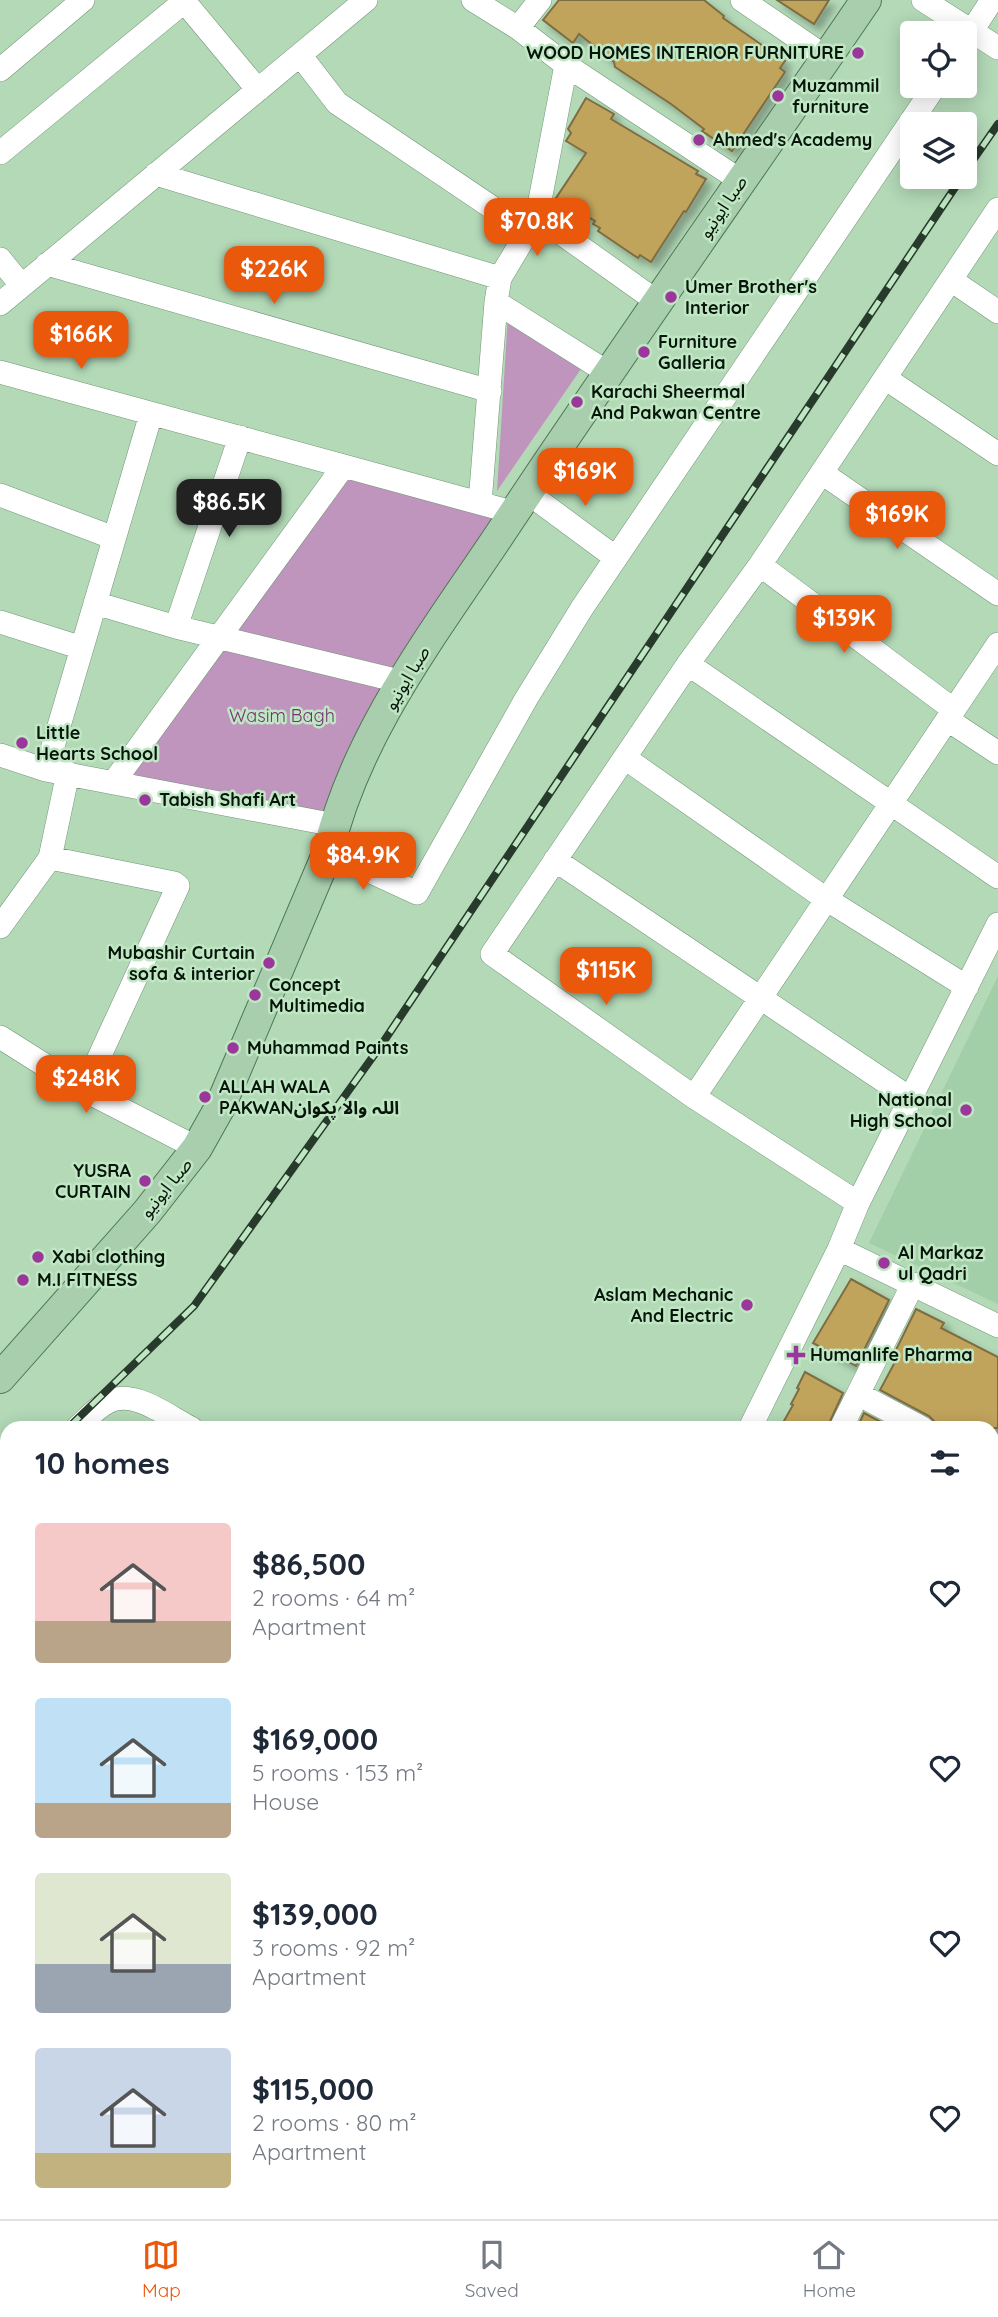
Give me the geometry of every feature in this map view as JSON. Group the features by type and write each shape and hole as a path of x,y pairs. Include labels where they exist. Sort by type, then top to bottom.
{"main road":[{"name":"صبا ایونیو","path":"0,1378 130,1232 197,1148 220,1107 332,839 364,753 403,682 520,505 866,0"}],"street":[{"path":"0,70 83,0"},
{"path":"0,304 366,0"},
{"path":"473,0 741,181"},
{"path":"518,28 540,0"},
{"path":"742,0 827,58"},
{"path":"923,0 949,21"},
{"path":"977,23 992,0"},
{"path":"0,153 184,1 258,90"},
{"path":"977,40 998,48"},
{"path":"300,55 337,103 659,303"},
{"path":"480,503 500,278 532,224 566,65"},
{"path":"0,755 332,839 417,893 526,699 582,608 927,98"},
{"path":"156,174 500,278"},
{"path":"858,1203 694,1097 492,954 688,664 760,565 998,209"},
{"path":"0,259 21,285"},
{"path":"47,264 489,391"},
{"path":"951,280 998,312"},
{"path":"496,302 610,374"},
{"path":"0,372 501,509 520,505 616,558"},
{"path":"885,378 998,454"},
{"path":"0,927 50,858 57,771 82,648 151,414"},
{"path":"176,627 240,437"},
{"path":"113,783 343,467"},
{"path":"822,473 998,594"},
{"path":"0,495 114,538"},
{"path":"760,565 998,753"},
{"path":"95,603 176,627 403,682"},
{"path":"0,622 82,648"},
{"path":"694,1097 998,644"},
{"path":"688,664 998,877"},
{"path":"625,758 826,900 967,987"},
{"path":"50,858 178,886 85,1090"},
{"path":"555,860 911,1099"},
{"path":"753,1421 839,1249 858,1203 998,924"},
{"path":"0,1037 85,1090 197,1148"},
{"path":"839,1249 998,1326"},
{"path":"844,1421 914,1284"},
{"path":"858,1394 909,1421"},
{"path":"85,1421 104,1404 117,1398 128,1398 140,1401 178,1421"}],"shaded area":[{"name":"National High School","path":"998,976 998,1304 869,1243"}],"green space":[{"path":"508,315 585,363 497,491"},
{"name":"Wasim Bagh","path":"343,467 512,516 337,819 122,779"}],"building":[{"path":"559,0 704,0 724,16 723,18 785,61 780,68 785,72 732,151 702,131 704,129 671,104 615,67 614,62 579,34 573,43 543,20"},
{"path":"777,0 829,0 814,24"},
{"path":"586,98 614,114 611,119 698,171 696,174 706,179 651,262 626,250 598,231 600,228 593,224 595,221 556,198 586,153 566,141 571,133 568,129"},
{"path":"851,1279 889,1300 856,1366 813,1343"},
{"path":"916,1309 944,1323 941,1328 998,1357 998,1421 934,1421 880,1390 895,1362 891,1360"},
{"path":"805,1372 843,1393 830,1421 784,1421 793,1405 791,1404 799,1389 797,1388"},
{"path":"864,1413 879,1421 860,1421"}],"railway":[{"path":"977,154 998,124"},
{"path":"75,1421 194,1306 382,1044 954,189"}],"place":[{"name":"WOOD HOMES INTERIOR FURNITURE","path":"858,53"},
{"name":"Muzammil furniture","path":"778,96"},
{"name":"Ahmed's Academy","path":"699,140"},
{"name":"Umer Brother's Interior","path":"671,297"},
{"name":"Furniture Galleria","path":"644,352"},
{"name":"Karachi Sheermal And Pakwan Centre","path":"577,402"},
{"name":"Little Hearts School","path":"22,743"},
{"name":"Tabish Shafi Art","path":"145,800"},
{"name":"Mubashir Curtain sofa & interior","path":"269,963"},
{"name":"Concept Multimedia","path":"255,995"},
{"name":"Muhammad Paints","path":"233,1048"},
{"name":"ALLAH WALA PAKWANاللہ والا پکوان","path":"205,1097"},
{"name":"National High School","path":"966,1110"},
{"name":"YUSRA CURTAIN","path":"145,1181"},
{"name":"Xabi clothing","path":"38,1257"},
{"name":"Al Markaz ul Qadri","path":"884,1263"},
{"name":"M.I FITNESS","path":"23,1280"},
{"name":"Aslam Mechanic And Electric","path":"747,1305"},
{"name":"Humanlife Pharma","path":"796,1355"}]}
